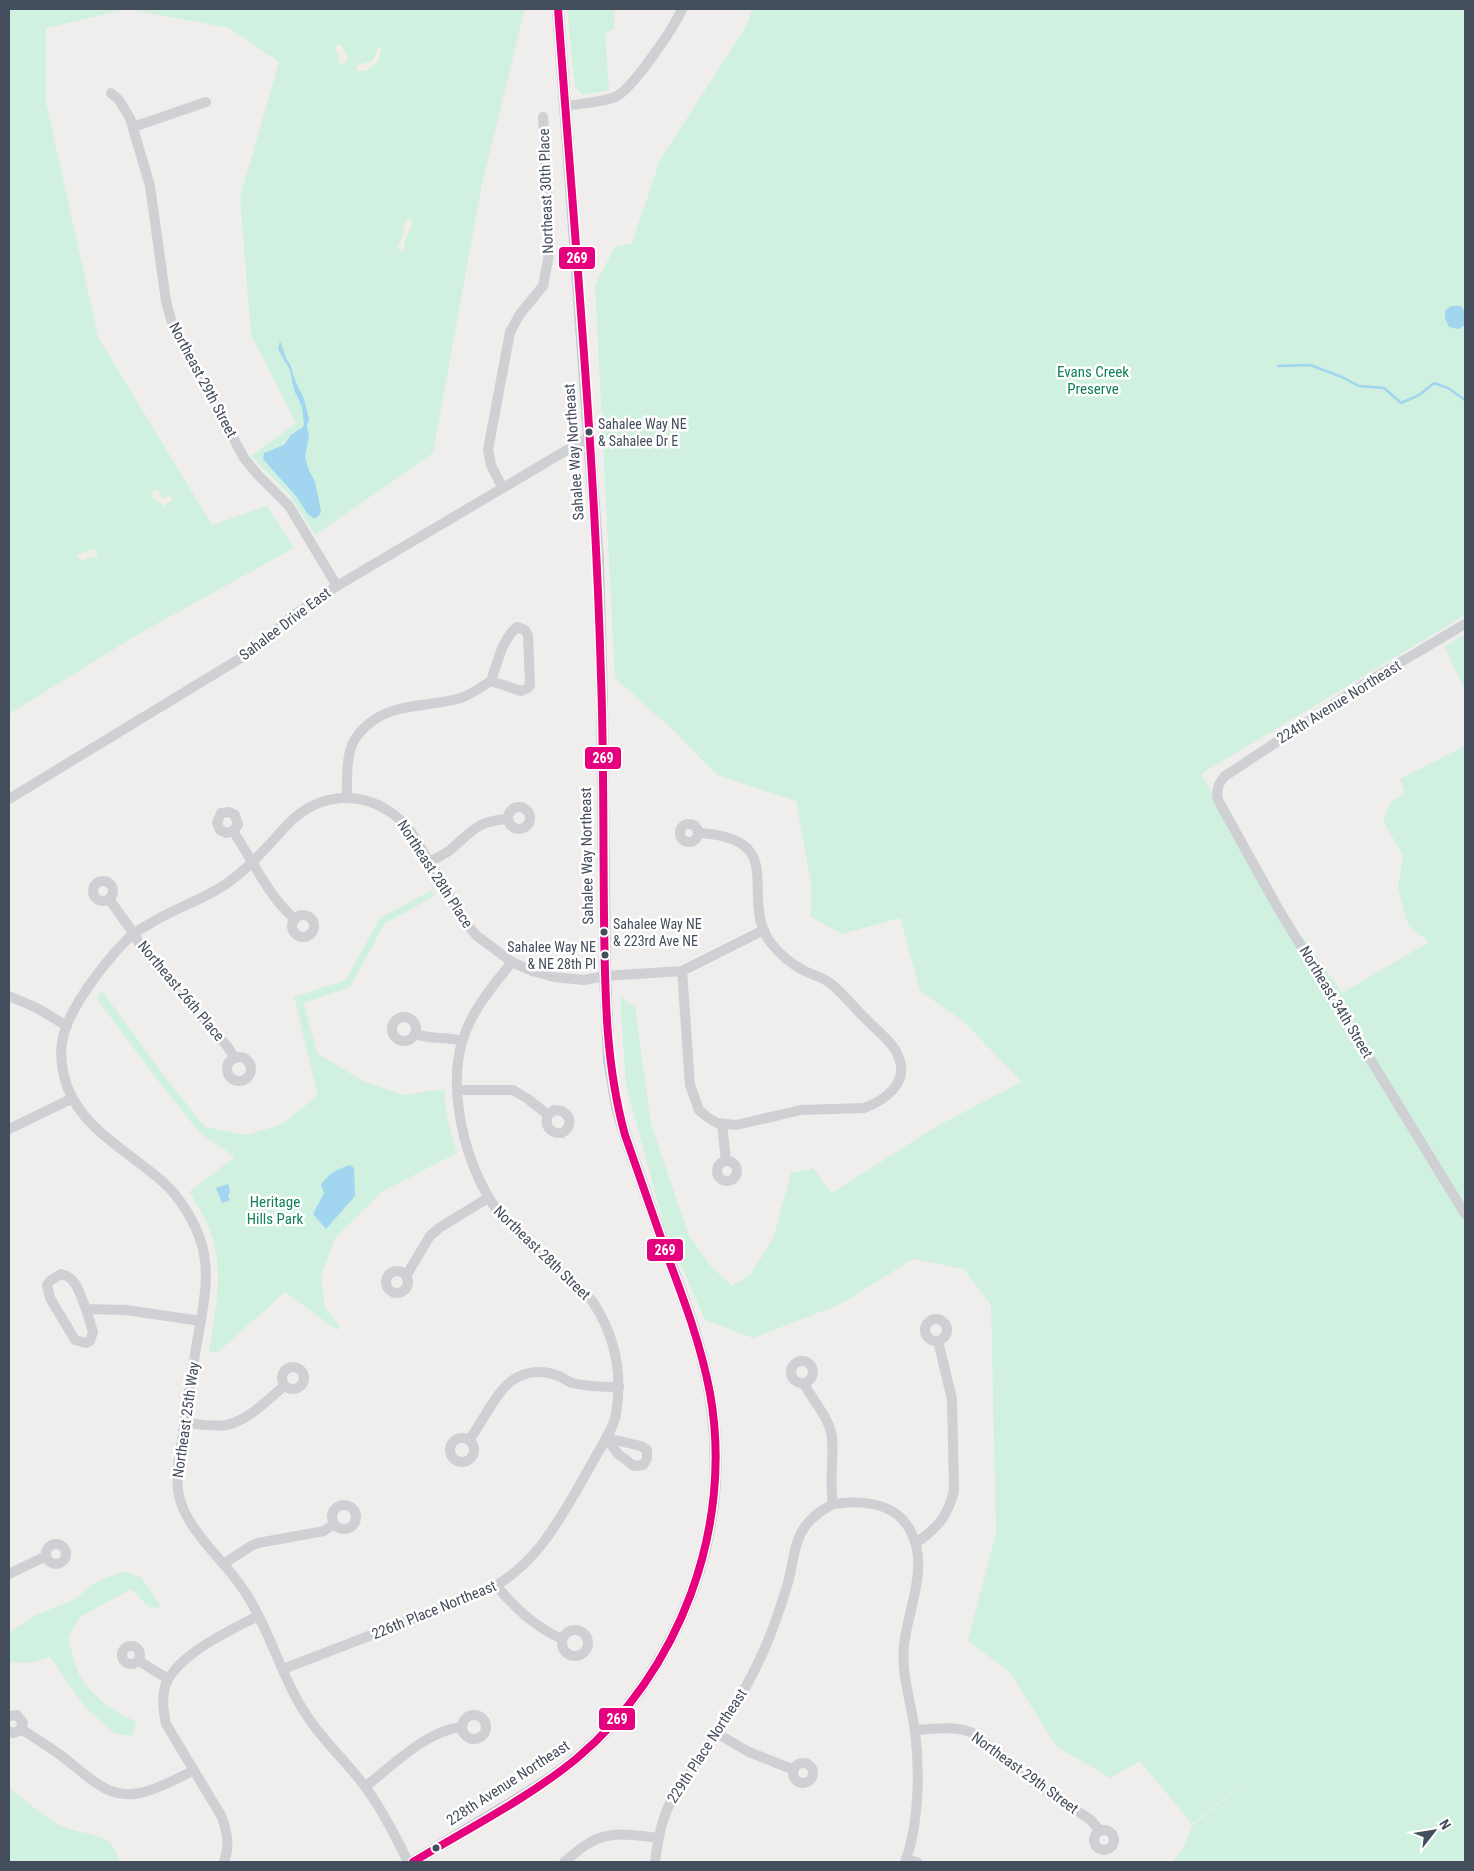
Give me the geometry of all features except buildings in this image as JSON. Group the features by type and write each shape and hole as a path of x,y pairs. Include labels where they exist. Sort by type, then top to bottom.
{"main road":[{"name":"Sahalee Way Northeast","path":"558,9 598,561 602,689 605,976 609,1060 617,1107 693,1325 706,1374 713,1415 716,1477 707,1545 698,1576 686,1606 672,1638 651,1676"},
{"name":"228th Avenue Northeast","path":"413,1862 561,1770 586,1751 607,1730 651,1676"}],"street":[{"path":"566,106 616,97 623,92 637,76 682,9"},
{"name":"Northeast 29th Street","path":"111,93 126,109 150,186 166,301 173,327 244,458 289,506 337,586"},
{"path":"133,127 206,102"},
{"name":"Northeast 30th Place","path":"502,487 491,465 488,450 510,332 520,314 543,286 548,260 550,240 544,117"},
{"name":"Sahalee Drive East","path":"9,799 249,653 290,618 337,586 502,487 590,437"},
{"name":"224th Avenue Northeast","path":"1218,786 1225,776 1369,681 1465,624"},
{"path":"346,797 349,754 358,734 381,715 394,710 460,698 472,694 491,681 507,638 512,631 517,628 525,630 528,635 530,685 528,688 521,691 491,681"},
{"name":"Northeast 34th Street","path":"1218,786 1216,793 1218,800 1279,910 1465,1214"},
{"name":"Northeast 28th Place","path":"346,797 385,807 398,816 407,825 464,921 477,936 512,962 532,971 554,977 584,980 605,976 682,972"},
{"name":"Northeast 25th Way","path":"346,797 320,801 307,807 294,817 253,862 225,885 134,934 112,956 86,990 67,1026 62,1045 61,1064 71,1099 97,1129 166,1185 180,1200 192,1221 205,1252 206,1270 201,1321 177,1470 179,1497 192,1524 244,1591 258,1616 295,1696 309,1719 365,1787 392,1830 408,1862"},
{"path":"429,862 449,851 477,826 495,820 508,819"},
{"path":"233,831 272,893 295,919"},
{"path":"698,833 730,837 748,850 757,869 760,912 764,930 771,942 794,964 832,984 890,1045 900,1059 899,1082 893,1090 872,1105 864,1108 801,1110 736,1125 722,1124 699,1110 690,1086 682,972 764,930"},
{"name":"Northeast 26th Place","path":"109,899 143,950 227,1046 235,1058"},
{"name":"Northeast 28th Street","path":"512,962 483,998 472,1017 462,1041 456,1076 465,1140 472,1166 488,1198 506,1222 593,1302 603,1318 618,1364 619,1387 616,1416 606,1438"},
{"path":"9,996 37,1008 67,1026"},
{"path":"415,1034 422,1037 454,1038 462,1041"},
{"path":"457,1090 513,1090 548,1115"},
{"path":"9,1129 71,1099"},
{"path":"722,1124 726,1161"},
{"path":"406,1276 430,1236 439,1228 488,1198"},
{"path":"61,1274 69,1276 74,1280 86,1309 93,1332 90,1341 86,1343 75,1340 50,1298 48,1285 51,1280 61,1274"},
{"path":"86,1309 126,1310 201,1321"},
{"path":"917,1862 906,1861 916,1805 918,1762 915,1730 904,1676 903,1660 904,1642 918,1576 916,1543 935,1529 945,1518 954,1491 952,1399 938,1341"},
{"path":"469,1440 502,1389 512,1380 530,1372 546,1372 559,1376 571,1383 619,1387"},
{"path":"804,1383 823,1414 832,1437 830,1481 833,1504"},
{"path":"184,1423 216,1426 236,1422 254,1411 284,1386"},
{"name":"226th Place Northeast","path":"283,1669 497,1586 513,1574 544,1544 606,1438"},
{"name":"229th Place Northeast","path":"655,1862 663,1817 674,1795 718,1734 767,1644 787,1585 796,1547 804,1528 812,1518 833,1504 858,1502 888,1508 904,1520 916,1543"},
{"path":"223,1564 258,1543 324,1531 334,1524"},
{"path":"9,1574 46,1556"},
{"path":"497,1586 518,1610 562,1639"},
{"path":"224,1862 228,1843 227,1830 222,1817 166,1724 164,1702 168,1679 175,1669 219,1636 258,1616"},
{"path":"140,1661 168,1679"},
{"path":"9,1716 14,1714 20,1717 23,1723 21,1729 16,1733 9,1731"},
{"path":"365,1787 430,1738 443,1732 462,1728"},
{"name":"Northeast 29th Street","path":"915,1730 952,1728 964,1730 972,1734 1042,1788 1091,1820 1100,1830"},
{"path":"21,1729 62,1757 97,1786 119,1794 139,1793 160,1787 193,1771"},
{"path":"718,1734 749,1752 794,1770"},
{"path":"564,1862 588,1843 598,1838 627,1834 658,1838"}],"green space":[{"path":"9,9 128,9 46,28 46,102 98,337 212,525 267,506 294,548 140,633 9,714"},
{"path":"128,9 525,9 482,183 433,453 315,535 289,494 251,456 296,423 251,335 240,197 279,62 229,28"},
{"path":"567,9 614,9 615,28 605,34 609,90 582,95 575,86"},
{"name":"Evans Creek Preserve","path":"753,9 1465,9 1465,615 1201,774 1298,938 1302,936 1342,993 1429,942 1408,925 1398,888 1403,855 1383,821 1391,802 1405,793 1400,779 1465,746 1465,1862 1172,1862 1183,1848 1193,1825 1264,1767 1192,1824 1140,1761 1110,1778 1056,1746 1010,1672 968,1641 996,1532 991,1305 964,1269 913,1259 841,1304 753,1338 705,1320 664,1225 626,1085 620,997 635,1007 651,1124 689,1236 710,1265 732,1286 751,1274 773,1238 791,1173 813,1168 832,1193 937,1126 1022,1082 963,1021 920,991 900,918 842,934 811,917 811,883 796,801 717,775 673,730 615,678 595,285 615,247 632,243 660,160 747,25"},
{"path":"1465,634 1465,691 1445,647"},
{"name":"Heritage Hills Park","path":"432,890 435,896 385,923 350,987 304,1003 317,1053 363,1081 403,1095 444,1089 447,1117 457,1153 383,1191 335,1238 321,1277 325,1307 340,1327 337,1330 285,1292 217,1353 209,1352 218,1288 216,1251 202,1213 189,1192 235,1157 200,1133 97,999 102,991 168,1081 205,1127 247,1135 283,1124 318,1095 294,997 346,980 380,918"},
{"path":"123,1571 141,1577 162,1608 149,1607 131,1589 80,1617 68,1637 77,1669 86,1685 98,1698 113,1709 136,1721 132,1736 114,1733 84,1706 50,1657 30,1663 9,1662 9,1633 34,1616 75,1599 95,1583"},
{"path":"9,1788 60,1825 104,1839 116,1851 119,1861 9,1862"}],"sand":[{"path":"337,45 341,45 348,56 347,61 342,65 338,62 339,56 335,51"},
{"path":"378,47 381,49 379,61 366,71 357,71 357,65 373,61"},
{"path":"407,219 411,220 412,224 405,240 404,249 400,251 398,246 403,236 404,225"},
{"path":"155,490 160,491 162,498 171,496 172,500 164,506 152,497 152,493"},
{"path":"91,549 97,552 97,557 90,557 84,561 77,558 78,555"}],"water":[{"path":"1451,306 1461,306 1465,312 1465,325 1459,329 1449,327 1445,318 1445,311"},
{"path":"280,341 304,399 309,419 307,426 309,437 305,456 308,468 315,482 321,511 316,518 307,513 296,496 263,459 264,453 284,445 291,435 303,427 304,424 302,407 294,390 290,370 278,349"},
{"path":"350,1165 354,1168 355,1196 326,1229 313,1214 324,1193 321,1185 334,1172"},
{"path":"228,1184 230,1200 222,1203 216,1188"}],"waterway":[{"path":"1278,366 1310,365 1342,377 1359,386 1384,388 1401,403 1419,395 1434,383 1448,388 1465,400"}],"transit line":[{"name":"269","path":"413,1862 557,1774 613,1724 644,1684 670,1640 691,1594 706,1545 714,1494 715,1444 710,1393 706,1375 692,1323 625,1135 613,1081 607,1026 602,707 598,593 583,343 558,9"}],"place":[{"name":"Sahalee Way NE & Sahalee Dr E","path":"589,432"},
{"name":"Sahalee Way NE & 223rd Ave NE","path":"604,932"},
{"name":"Sahalee Way NE & NE 28th Pl","path":"605,955"}]}
